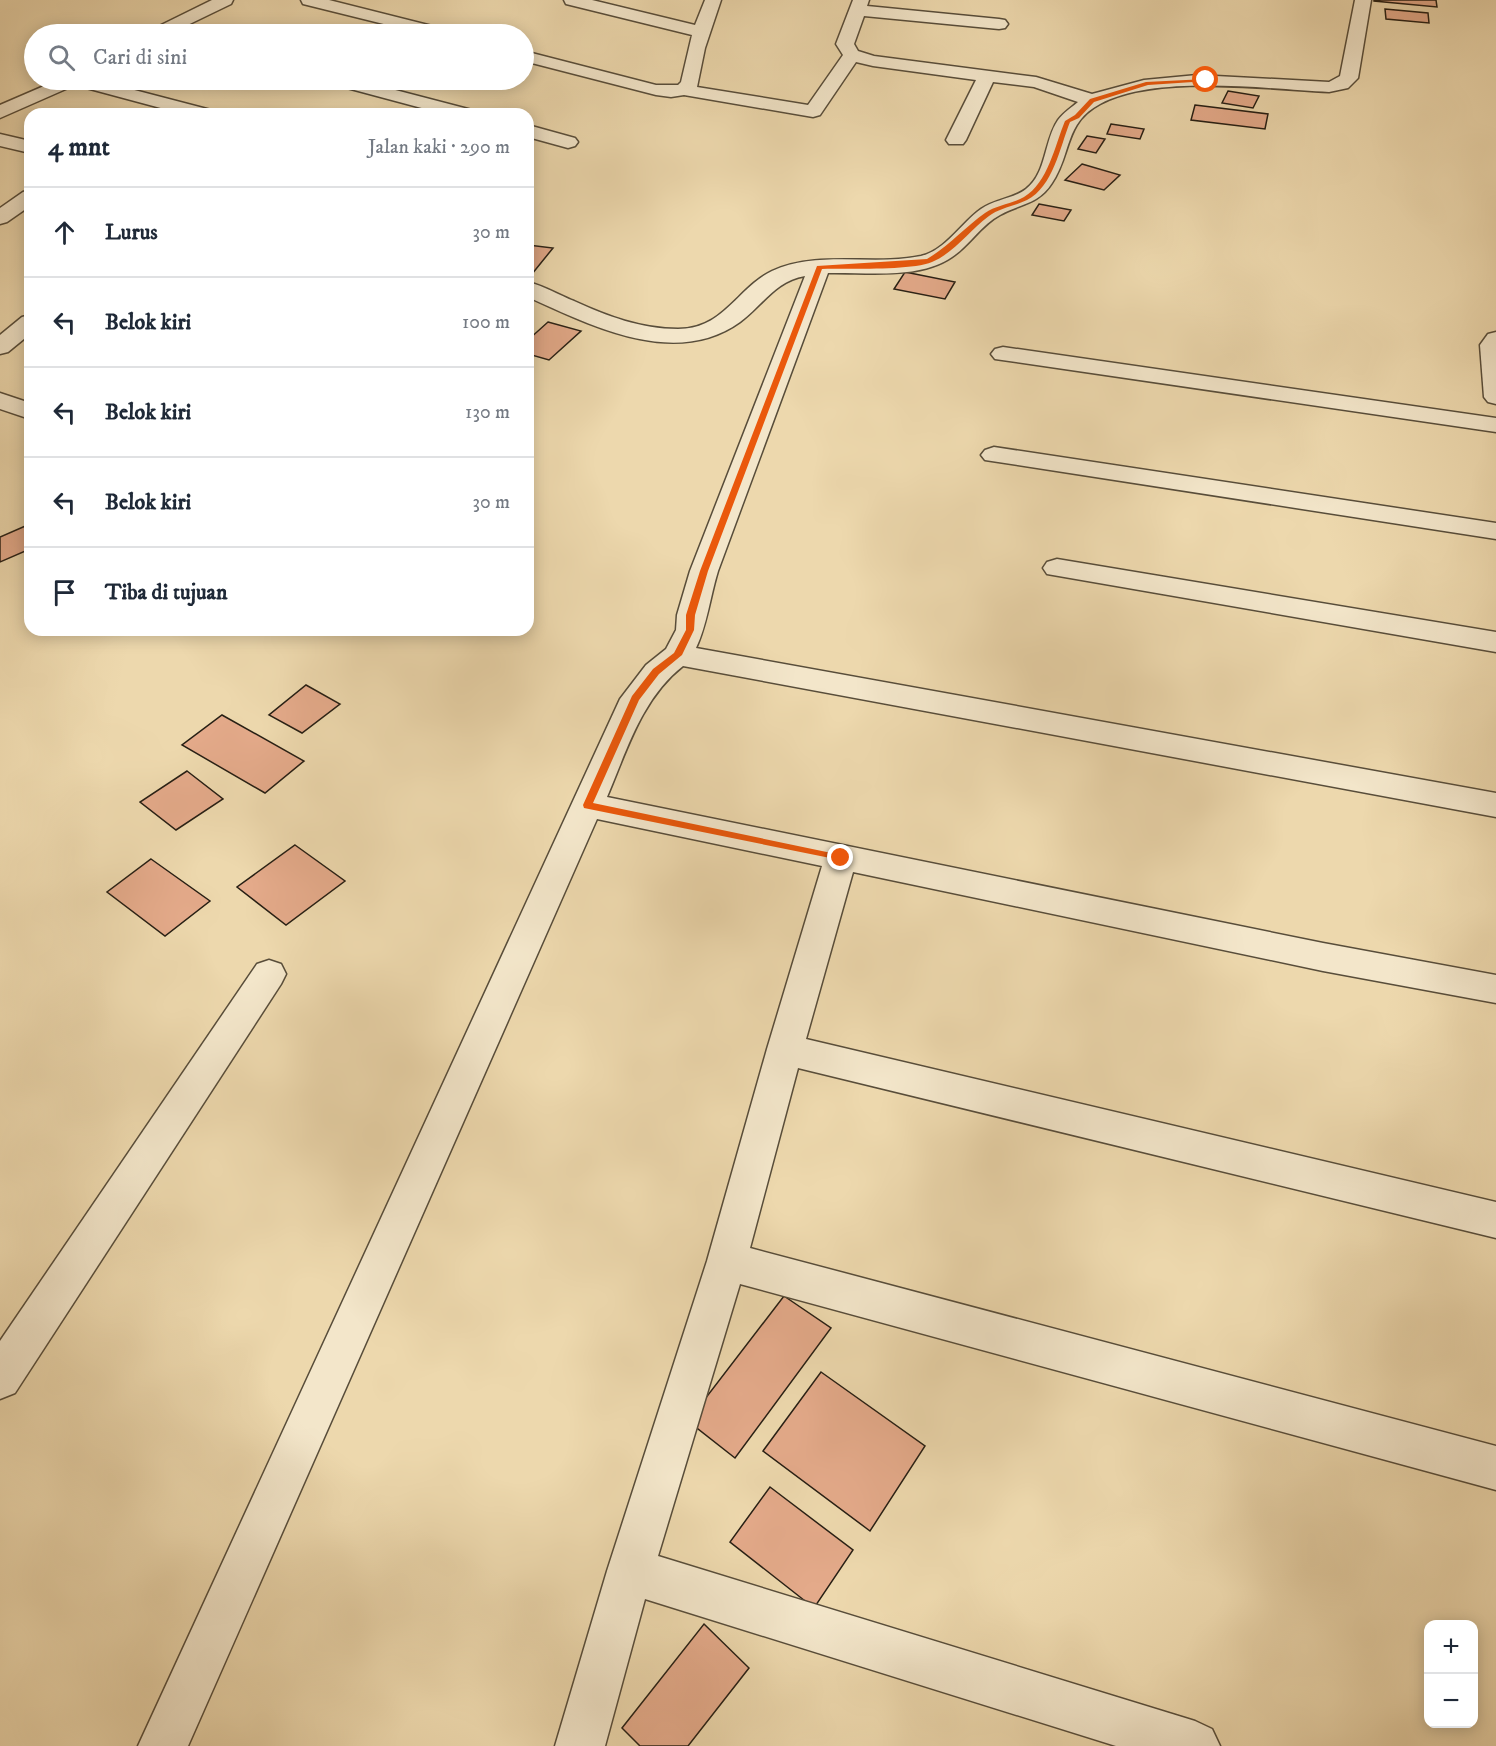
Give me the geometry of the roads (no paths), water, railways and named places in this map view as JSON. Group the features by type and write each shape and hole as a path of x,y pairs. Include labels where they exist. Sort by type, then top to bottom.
{"street":[{"path":"182,24 225,0"},
{"path":"309,0 403,24"},
{"path":"572,0 701,32"},
{"path":"684,90 690,83 701,32 713,0"},
{"path":"837,0 999,24"},
{"path":"534,292 607,324 637,332 680,336 708,331 731,319 770,281 787,273 819,267 929,261 944,252 989,213 1026,199 1038,189 1046,177 1067,121 1077,117 1092,100 1148,83 1184,80 1236,80 1329,87 1342,84 1349,78 1363,0"},
{"path":"860,5 844,44 852,56 873,61 1036,82 1092,100"},
{"path":"534,59 656,90 671,92 684,90 813,111 852,56"},
{"path":"956,140 987,75"},
{"path":"0,112 50,90"},
{"path":"114,90 182,108"},
{"path":"375,90 443,108"},
{"path":"534,133 568,142"},
{"path":"0,140 24,146"},
{"path":"0,219 24,201"},
{"path":"163,1746 635,699 656,672 678,655 690,630 691,615 704,571 819,267"},
{"path":"0,346 24,327"},
{"path":"1496,339 1492,345 1496,397"},
{"path":"1003,354 1496,425"},
{"path":"0,400 24,410"},
{"path":"994,455 1496,531"},
{"path":"1057,568 1496,642"},
{"path":"678,655 1496,805"},
{"path":"587,805 1323,957 1496,989"},
{"path":"580,1746 630,1571 727,1261 785,1049 841,858"},
{"path":"0,1378 269,974"},
{"path":"785,1049 1496,1220"},
{"path":"727,1261 1496,1468"},
{"path":"630,1571 1195,1746"}]}
